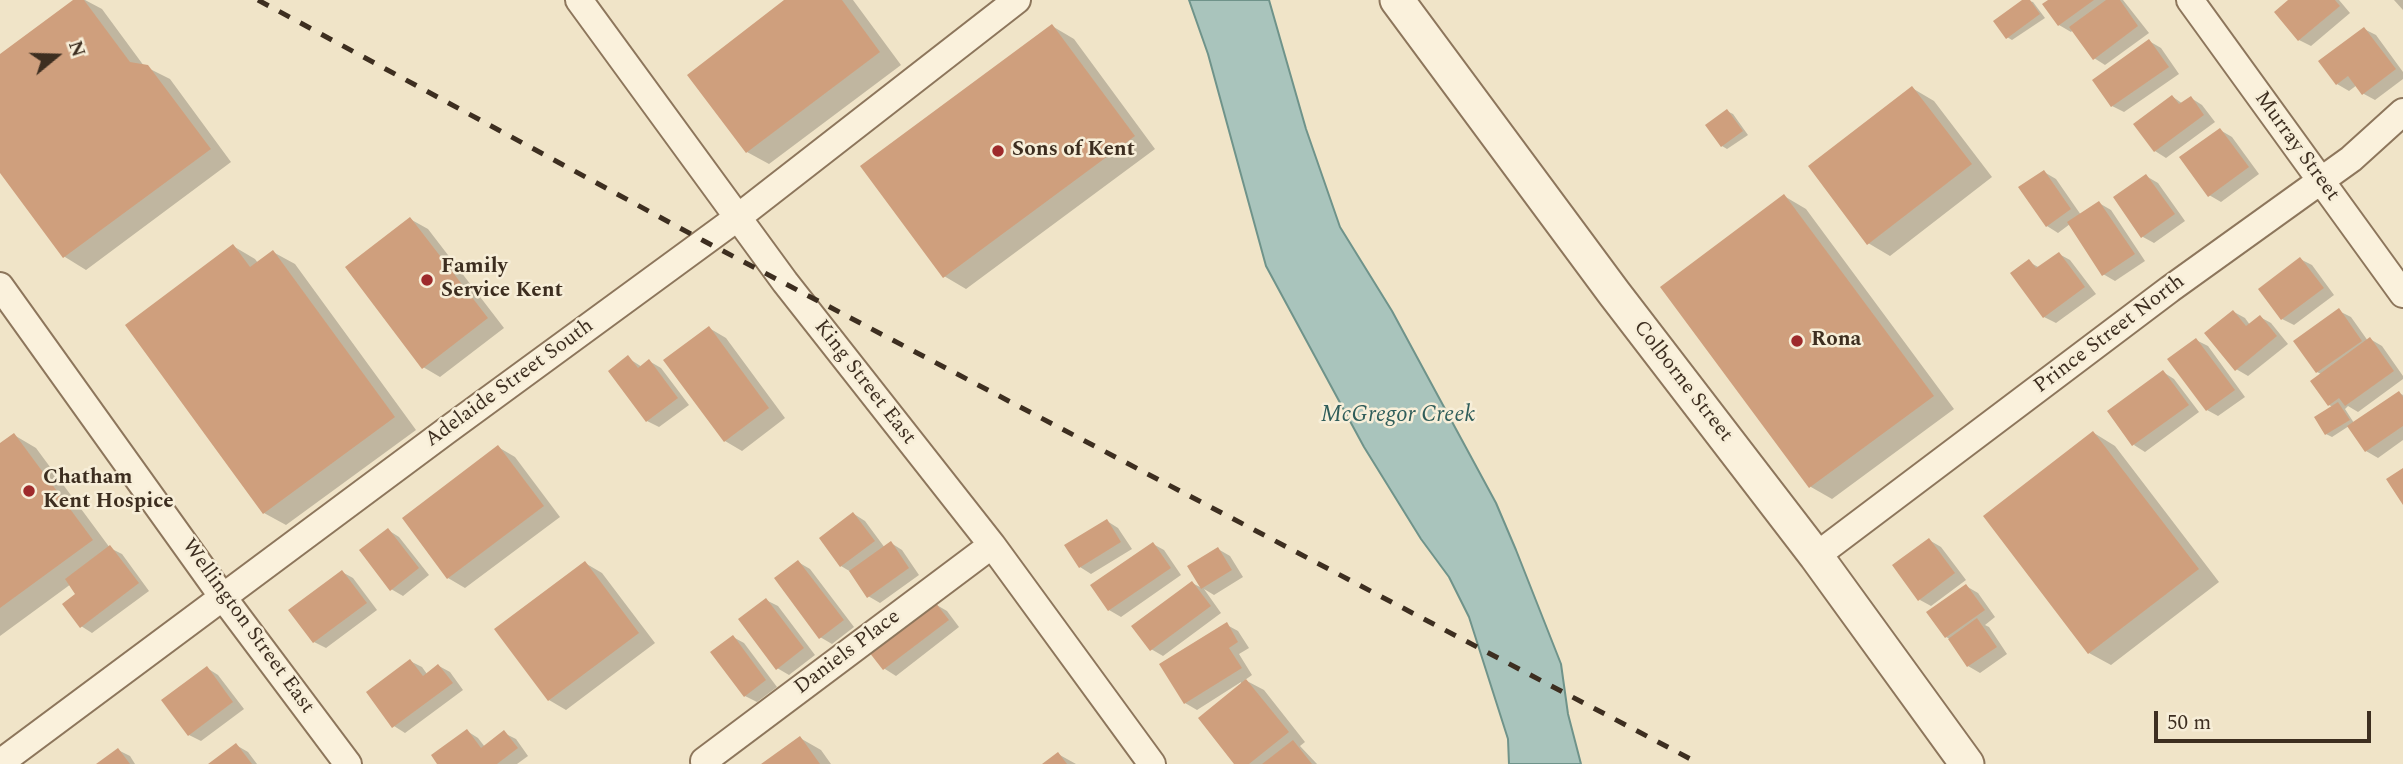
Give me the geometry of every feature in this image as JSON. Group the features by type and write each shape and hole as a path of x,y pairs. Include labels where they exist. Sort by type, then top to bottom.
{"street":[{"name":"King Street East","path":"579,0 737,218 992,545 1152,764"},
{"name":"Adelaide Street South","path":"16,759 222,596 737,218 1017,0"},
{"name":"Colborne Street","path":"1397,0 1614,293 1816,556 1967,764"},
{"name":"Murray Street","path":"2190,0 2403,294"},
{"name":"Prince Street North","path":"1816,556 2170,289 2351,159 2403,113"},
{"name":"Wellington Street East","path":"0,286 222,596 348,764"},
{"name":"Daniels Place","path":"704,761 992,545"}],"water":[{"name":"McGregor Creek","path":"1189,0 1269,0 1306,129 1340,227 1392,311 1496,503 1516,550 1561,664 1568,714 1581,764 1509,764 1508,739 1469,617 1449,577 1421,539 1364,447 1266,266 1208,54"}],"building":[{"path":"73,0 84,0 130,62 148,65 211,149 63,258 0,173 0,54"},
{"path":"784,0 842,0 880,52 746,153 687,75"},
{"path":"2022,0 2030,0 2040,14 2006,39 1993,21"},
{"path":"2048,0 2094,0 2058,26 2042,4"},
{"path":"2106,0 2120,0 2138,26 2093,60 2069,27"},
{"path":"2288,0 2335,0 2340,6 2298,41 2274,12"},
{"name":"Sons of Kent","path":"1052,24 1135,136 943,278 860,166"},
{"path":"2364,27 2396,69 2362,95 2348,76 2336,85 2318,61"},
{"path":"2149,39 2169,67 2111,107 2092,80"},
{"path":"1912,86 1972,164 1867,245 1808,166"},
{"path":"2172,95 2179,104 2191,96 2204,115 2154,152 2133,124"},
{"path":"1727,109 1743,131 1721,147 1705,125"},
{"path":"2220,128 2249,167 2208,197 2179,157"},
{"path":"2044,170 2071,209 2046,227 2018,187"},
{"path":"2146,174 2175,214 2141,238 2113,197"},
{"name":"Rona","path":"1784,194 1934,396 1809,488 1660,287"},
{"path":"2099,201 2135,254 2102,276 2067,222"},
{"path":"410,217 488,318 422,369 345,267"},
{"path":"233,244 250,267 273,250 395,417 263,514 125,325"},
{"path":"2059,252 2085,287 2043,318 2010,273 2029,259 2036,268"},
{"path":"2300,257 2324,288 2281,320 2258,289"},
{"path":"2339,308 2362,341 2316,373 2293,341"},
{"path":"2233,310 2246,326 2260,315 2277,336 2235,371 2204,333"},
{"path":"709,326 769,408 724,442 663,360"},
{"path":"2370,337 2394,371 2345,406 2339,398 2328,406 2310,381"},
{"path":"2196,338 2235,390 2206,411 2167,359"},
{"path":"628,355 638,368 649,359 678,398 646,422 608,371"},
{"path":"2163,370 2189,405 2132,446 2107,411"},
{"path":"2399,391 2403,397 2403,426 2365,452 2347,426"},
{"path":"2338,402 2350,420 2325,435 2314,417"},
{"path":"2093,431 2199,569 2088,654 1983,516"},
{"name":"Chatham Kent Hospice","path":"14,433 93,540 0,608 0,443"},
{"path":"498,445 544,506 447,579 402,518"},
{"path":"2403,468 2403,505 2386,479"},
{"path":"853,512 875,541 840,567 819,538"},
{"path":"1107,519 1121,542 1079,568 1064,545"},
{"path":"388,528 419,568 390,591 359,550"},
{"path":"1929,538 1955,573 1918,601 1892,565"},
{"path":"891,541 909,568 867,598 849,571"},
{"path":"1153,542 1171,568 1108,611 1090,585"},
{"path":"110,545 139,583 80,628 62,604 75,594 65,579"},
{"path":"1218,547 1232,570 1201,589 1187,566"},
{"path":"798,560 844,620 819,639 774,578"},
{"path":"585,561 639,633 548,701 494,629"},
{"path":"342,570 367,603 313,643 288,610"},
{"path":"1192,581 1211,606 1150,651 1131,626"},
{"path":"1966,584 1985,610 1945,638 1926,612"},
{"path":"766,598 804,648 776,670 738,619"},
{"path":"935,602 949,620 883,670 869,652"},
{"path":"1977,618 1997,647 1967,667 1948,639"},
{"path":"1227,622 1238,642 1229,648 1242,668 1184,704 1159,664"},
{"path":"733,635 766,680 744,697 710,652"},
{"path":"410,659 423,676 438,664 453,683 392,728 366,692"},
{"path":"207,666 233,702 188,736 161,700"},
{"path":"1246,679 1289,732 1249,764 1234,764 1198,718"},
{"path":"467,729 481,748 504,730 518,748 497,764 437,764 431,755"},
{"path":"800,736 820,764 761,764"},
{"path":"1293,740 1312,764 1262,764"},
{"path":"236,743 252,764 208,764"},
{"path":"118,748 130,764 96,764"},
{"path":"1058,752 1067,764 1042,764"}],"railway":[{"path":"258,0 704,241 1700,764"}],"place":[{"name":"Sons of Kent","path":"998,151"},
{"name":"Family Service Kent","path":"427,280"},
{"name":"Rona","path":"1797,341"},
{"name":"Chatham Kent Hospice","path":"29,491"}]}
